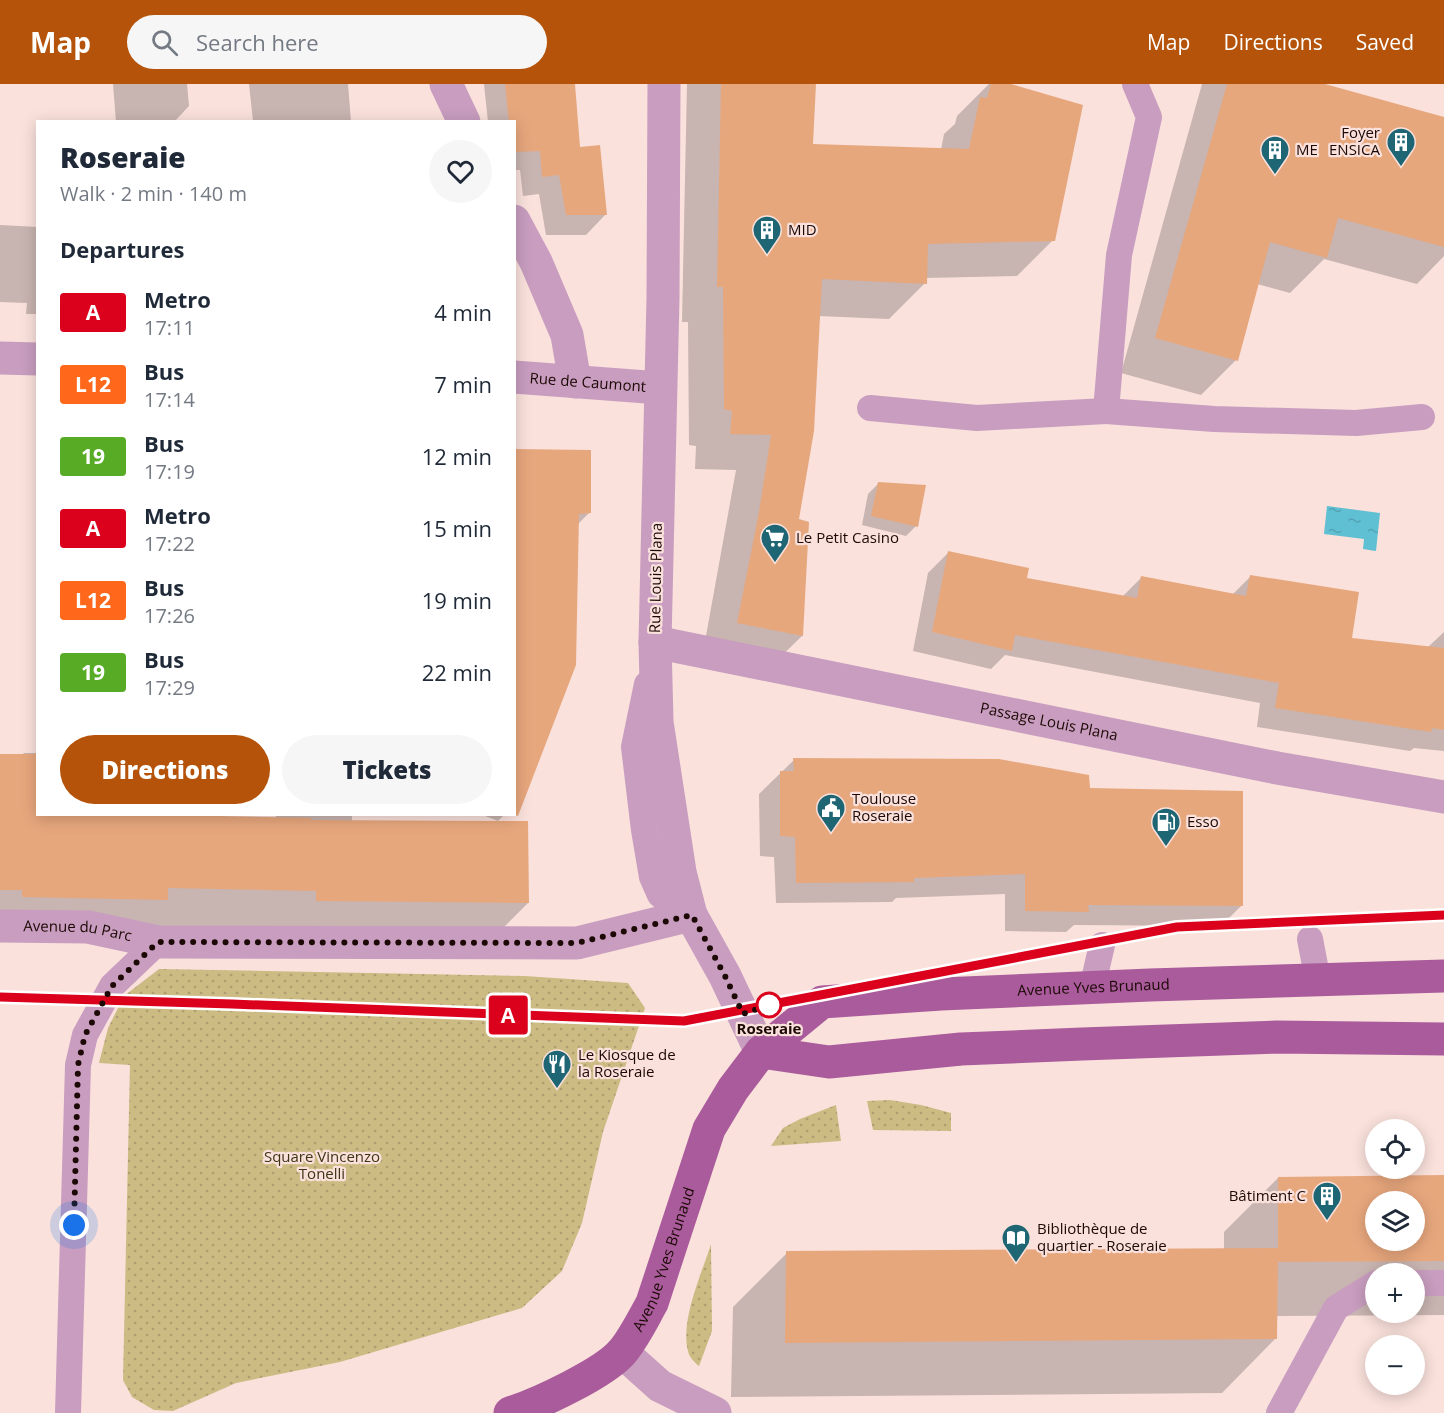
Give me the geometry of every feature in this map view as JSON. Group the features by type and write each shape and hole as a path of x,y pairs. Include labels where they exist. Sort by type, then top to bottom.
{"main road":[{"name":"Avenue Yves Brunaud","path":"510,1413 536,1405 604,1367 622,1352 652,1302 709,1129 733,1089 761,1052 822,1002 942,994 1444,976"},
{"path":"761,1052 829,1062 961,1049 1105,1043 1277,1037 1444,1039"}],"street":[{"path":"446,84 463,120"},
{"name":"Rue Louis Plana","path":"664,84 663,298 655,642 657,722 680,872 692,915 725,976 761,1052"},
{"path":"516,224 536,262 567,335 575,382"},
{"path":"0,358 36,359"},
{"name":"Rue de Caumont","path":"516,377 660,388"},
{"name":"Passage Louis Plana","path":"655,642 1265,766 1444,797"},
{"name":"Avenue du Parc","path":"0,926 88,927 158,942 577,943 692,915"},
{"path":"622,1352 660,1386 715,1413"}],"lane":[{"path":"1106,411 1119,255 1149,117 1135,84"},
{"path":"870,408 976,418 1106,411 1214,419 1356,423 1422,417"},
{"path":"1310,939 1318,981"},
{"path":"71,1411 78,1065 85,1035 112,986 158,942"},
{"path":"1092,988 1102,945"},
{"path":"1425,1283 1444,1283"},
{"path":"1279,1413 1336,1308 1365,1290"}],"green space":[{"name":"Square Vincenzo Tonelli","path":"159,969 525,976 628,983 645,1008 603,1132 582,1223 562,1271 522,1308 340,1362 236,1383 173,1411 154,1410 132,1397 123,1380 130,1065 99,1063 108,1028 124,996"},
{"path":"890,1100 951,1113 951,1131 873,1130 867,1101"},
{"path":"836,1105 841,1141 771,1146 783,1128"},
{"path":"711,1244 712,1331 699,1366 689,1353 686,1339 687,1325 693,1297"}],"water":[{"path":"1327,506 1380,513 1376,551 1363,549 1364,539 1324,534"}],"building":[{"path":"505,84 575,84 580,147 600,145 607,215 566,215 559,175 542,177 540,151 516,152 516,120 509,120"},
{"name":"MID","path":"721,84 816,84 813,144 969,149 980,97 987,98 991,84 1011,84 1083,105 1055,241 928,244 927,284 822,279 814,431 799,519 809,522 803,636 737,623 759,512 771,435 730,434 732,411 724,409 723,287 717,287"},
{"name":"ME","path":"1227,84 1325,84 1444,117 1444,247 1338,218 1327,258 1270,242 1238,361 1155,338"},
{"path":"516,449 591,450 591,513 579,514 576,665 518,816 516,816"},
{"path":"878,482 926,485 918,527 871,516"},
{"path":"948,551 1029,568 1027,578 1137,598 1141,576 1246,596 1250,575 1359,592 1352,638 1444,648 1444,730 1432,728 1431,732 1275,708 1279,683 1015,635 1012,651 932,632"},
{"path":"0,754 36,754 36,816 219,816 311,818 311,820 528,821 529,903 316,901 316,891 168,888 168,900 22,897 22,890 0,890"},
{"path":"793,758 999,759 1089,775 1090,788 1243,791 1243,906 1088,905 1089,912 1025,911 1025,874 914,878 914,882 796,883 795,837 780,836 780,771 794,771"},
{"path":"1425,1175 1444,1175 1444,1261 1278,1262 1277,1339 785,1343 786,1251 1278,1248 1278,1177 1365,1176 1365,1179 1425,1179"}],"metro line":[{"name":"A","path":"0,997 684,1021 1177,927 1444,915"}],"place":[{"name":"Foyer ENSICA","path":"1401,168"},
{"name":"ME","path":"1275,176"},
{"name":"MID","path":"767,256"},
{"name":"Le Petit Casino","path":"775,564"},
{"name":"Toulouse Roseraie","path":"831,834"},
{"name":"Esso","path":"1166,848"},
{"name":"Roseraie","path":"769,1005"},
{"name":"Le Kiosque de la Roseraie","path":"557,1090"},
{"name":"Bâtiment C","path":"1327,1222"},
{"name":"Bibliothèque de quartier - Roseraie","path":"1016,1264"}],"route":[{"path":"74,1225 78,1065 85,1035 112,986 158,942 577,943 692,915 743,1014 769,1005"}]}
